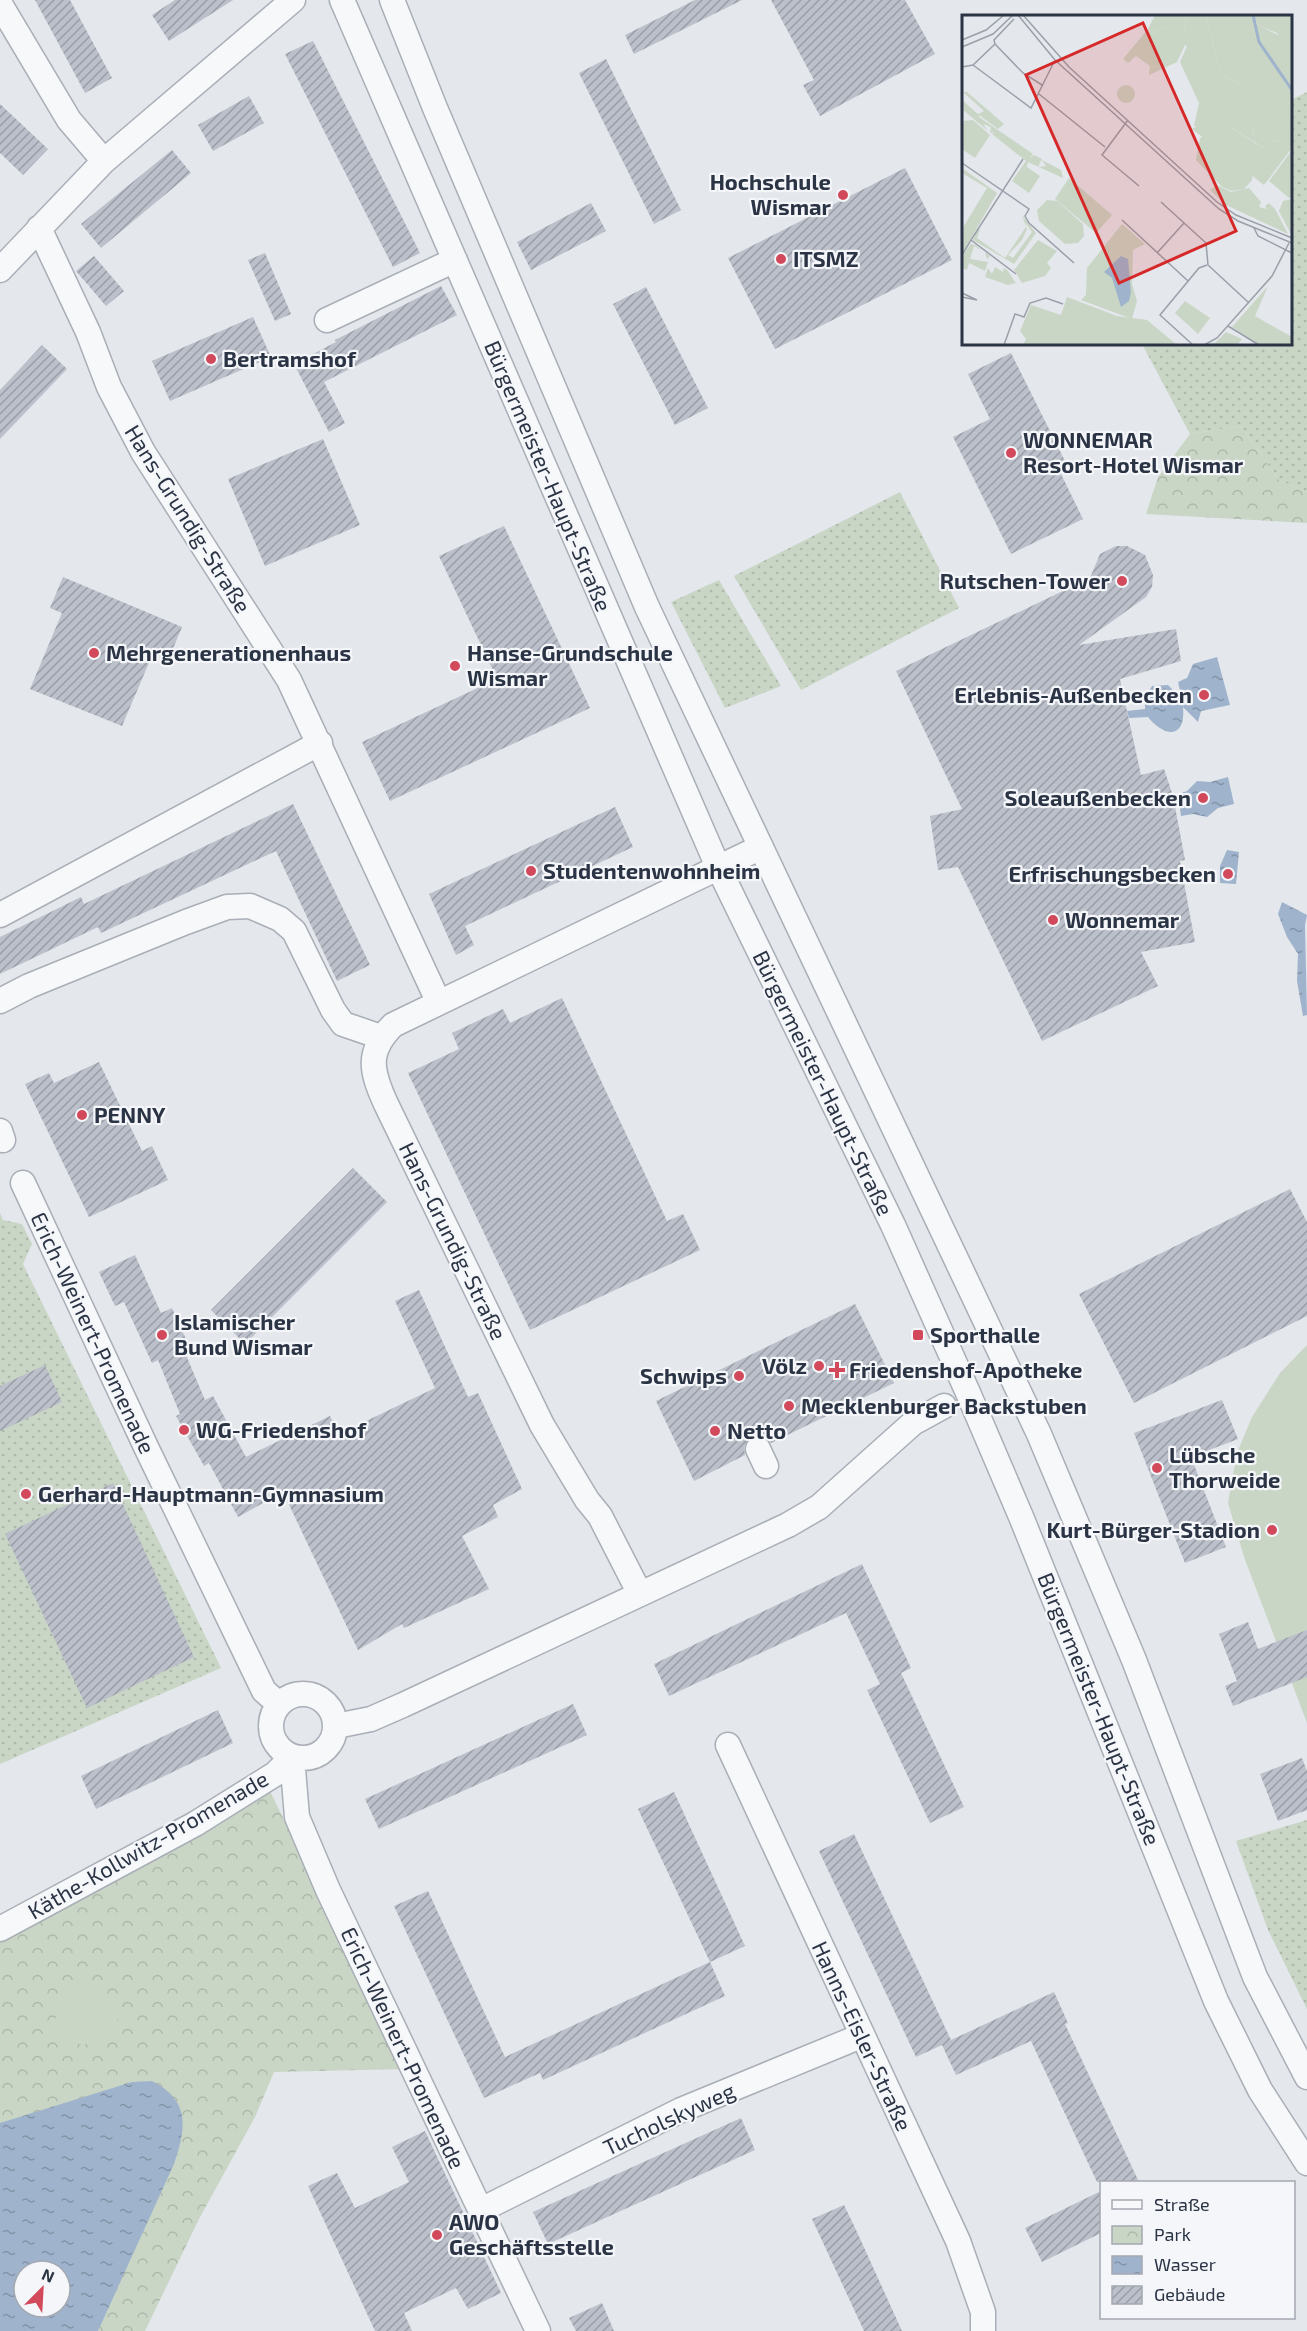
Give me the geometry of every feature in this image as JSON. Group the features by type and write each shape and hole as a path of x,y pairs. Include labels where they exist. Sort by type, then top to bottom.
{"street":[{"path":"0,270 104,162 293,0"},
{"name":"Bürgermeister-Haupt-Straße","path":"342,0 718,867 892,1225 964,1384 1022,1519 1216,2001 1260,2090 1307,2163"},
{"name":"Bürgermeister-Haupt-Straße","path":"392,0 435,108 647,607 1040,1434 1134,1660 1255,1977 1307,2077"},
{"path":"0,4 69,120 104,162"},
{"name":"Hans-Grundig-Straße","path":"39,228 88,332 110,387 143,452 289,680 438,1001"},
{"path":"327,320 455,260"},
{"path":"0,915 320,743"},
{"path":"0,1001 29,986 186,922 227,907 250,906 280,919 294,931 333,1010 344,1024 381,1037 393,1025 438,1001 761,848"},
{"name":"Hans-Grundig-Straße","path":"381,1037 372,1059 376,1082 542,1425 587,1500 600,1516 640,1594"},
{"name":"Erich-Weinert-Promenade","path":"23,1184 146,1447 264,1691 279,1704"},
{"path":"279,1704 287,1698 308,1694 336,1709 382,1714 788,1525 819,1507 906,1429 944,1406"},
{"name":"Käthe-Kollwitz-Promenade","path":"279,1704 271,1723 272,1734 283,1752 292,1757 310,1758 326,1750 335,1735 336,1709"},
{"name":"Hanns-Eisler-Straße","path":"728,1745 958,2241 983,2312 983,2331"},
{"name":"Erich-Weinert-Promenade","path":"292,1757 297,1817 310,1849 396,2037 538,2331"},
{"name":"Käthe-Kollwitz-Promenade","path":"0,1929 195,1824 275,1774 292,1757"},
{"name":"Tucholskyweg","path":"481,2210 681,2110 861,2036"}],"green space":[{"path":"1307,92 1307,492 1279,480 1241,426 1190,434 1143,345 1292,345 1292,100"},
{"path":"1241,426 1279,480 1307,492 1307,523 1146,514 1158,477 1190,434"},
{"path":"900,492 959,608 801,690 734,576"},
{"path":"719,580 781,686 725,708 671,602"},
{"path":"0,1213 3,1220 22,1224 32,1244 23,1264 221,1668 0,1764"},
{"name":"Kurt-Bürger-Stadion","path":"1307,1345 1307,1723 1244,1557 1228,1503 1237,1453 1252,1417 1280,1373"},
{"path":"270,1791 405,2069 274,2072 255,2117 199,2219 145,2331 0,2331 0,1935"},
{"path":"1307,1820 1307,2009 1268,1930 1236,1841"},
{"path":"96,1984 114,2005 117,2023 109,2035 96,2043 80,2044 65,2039 57,2026 58,2006 61,2000 73,1989"}],"water":[{"name":"Erlebnis-Außenbecken","path":"1217,657 1230,705 1201,711 1198,722 1183,707 1181,725 1173,732 1161,729 1148,717 1129,718 1127,711 1145,709 1145,697 1152,686 1168,685 1182,699 1178,682 1187,678 1193,664"},
{"name":"Soleaußenbecken","path":"1228,777 1234,804 1218,808 1207,817 1193,814 1181,816 1179,801 1174,802 1173,796 1187,791 1197,781 1210,782"},
{"name":"Erfrischungsbecken","path":"1227,850 1239,852 1236,884 1220,883 1220,866"},
{"path":"1282,902 1307,915 1305,925 1307,1015 1303,1016 1297,981 1298,954 1287,937 1278,914"},
{"path":"152,2081 174,2097 179,2107 183,2127 174,2164 98,2331 0,2331 0,2123 132,2082"}],"building":[{"path":"35,0 70,0 112,78 85,93"},
{"path":"175,0 233,0 169,41 152,15"},
{"path":"695,0 742,0 634,54 625,35"},
{"path":"771,0 905,0 935,54 820,116 803,85 814,80"},
{"path":"313,41 420,253 393,267 285,54"},
{"path":"606,59 681,210 654,224 579,73"},
{"path":"249,96 264,123 213,151 198,125"},
{"path":"0,104 48,149 23,175 0,153"},
{"path":"172,150 191,173 101,248 81,224"},
{"name":"ITSMZ","path":"905,168 952,260 775,349 728,258"},
{"path":"591,203 606,231 531,270 517,242"},
{"path":"265,253 291,314 275,321 248,260"},
{"path":"94,256 124,291 106,306 76,271"},
{"path":"441,286 457,315 324,382 345,423 329,432 294,364 336,342 335,340"},
{"path":"646,287 708,408 675,425 613,304"},
{"name":"Bertramshof","path":"253,317 271,357 170,401 152,361"},
{"path":"42,345 67,369 0,439 0,390"},
{"name":"WONNEMAR Resort-Hotel Wismar","path":"1011,353 1069,469 1061,474 1083,519 1011,554 953,437 990,419 968,374"},
{"path":"323,439 360,525 265,566 228,479"},
{"path":"504,526 590,708 390,801 362,742 497,679 439,556"},
{"path":"1116,546 1127,546 1145,555 1153,575 1152,587 1146,597 1079,645 1176,629 1181,661 1120,679 1141,775 1164,769 1173,796 1185,860 1180,861 1195,942 1141,952 1158,986 1042,1041 958,867 938,870 930,816 962,809 896,671 1090,578 1100,554"},
{"name":"Mehrgenerationenhaus","path":"63,577 182,627 169,658 154,651 122,726 30,689 62,613 50,608"},
{"path":"293,804 370,965 337,981 276,851 101,933 98,927 0,974 0,937 81,897 84,904"},
{"name":"Studentenwohnheim","path":"615,807 633,847 465,926 474,945 456,955 429,894"},
{"path":"562,998 667,1221 683,1214 700,1250 530,1330 408,1073 459,1049 452,1033 503,1009 510,1023"},
{"name":"PENNY","path":"99,1062 142,1151 152,1146 168,1180 89,1217 25,1084 49,1073 54,1083"},
{"path":"353,1168 387,1202 245,1344 211,1310"},
{"path":"1290,1189 1307,1222 1307,1316 1134,1403 1079,1294"},
{"path":"135,1255 161,1313 172,1308 189,1346 183,1348 205,1400 213,1396 246,1457 330,1416 339,1434 435,1388 395,1301 419,1290 468,1397 478,1393 522,1489 493,1505 498,1517 462,1536 489,1589 404,1628 402,1624 358,1650 283,1492 238,1517 209,1463 204,1466 176,1416 180,1414 158,1360 152,1363 124,1302 115,1306 99,1272"},
{"path":"855,1304 894,1383 771,1443 760,1435 751,1436 744,1447 745,1455 694,1481 656,1401"},
{"path":"45,1365 62,1402 0,1431 0,1386"},
{"path":"1222,1400 1238,1439 1191,1457 1226,1547 1185,1563 1134,1433"},
{"path":"113,1483 194,1657 87,1708 5,1534"},
{"path":"862,1564 911,1668 901,1673 964,1807 930,1823 867,1690 880,1684 846,1613 669,1696 654,1664"},
{"path":"1248,1622 1258,1649 1307,1630 1307,1677 1233,1706 1225,1686 1237,1681 1219,1634"},
{"path":"573,1704 587,1735 379,1829 365,1799"},
{"path":"218,1710 233,1743 96,1809 81,1776"},
{"path":"1302,1758 1307,1771 1307,1810 1278,1821 1260,1774"},
{"path":"674,1792 745,1946 710,1962 638,1809"},
{"path":"854,1834 951,2040 1054,1992 1068,2023 1065,2024 1139,2181 1097,2182 1031,2041 956,2075 942,2045 916,2057 819,1851"},
{"path":"428,1891 505,2057 710,1962 725,1996 543,2080 540,2073 484,2098 394,1906"},
{"path":"741,2118 755,2150 548,2244 533,2212"},
{"path":"425,2131 501,2293 468,2309 456,2288 404,2313 412,2331 375,2331 308,2186 337,2173 355,2208 409,2182 392,2147"},
{"path":"1100,2191 1100,2233 1042,2262 1025,2228"},
{"path":"844,2205 902,2331 864,2331 812,2219"},
{"path":"602,2303 614,2331 576,2331 569,2318"}],"place":[{"name":"Hochschule Wismar","path":"843,195"},
{"name":"ITSMZ","path":"781,259"},
{"name":"Bertramshof","path":"211,359"},
{"name":"WONNEMAR Resort-Hotel Wismar","path":"1011,453"},
{"name":"Rutschen-Tower","path":"1122,581"},
{"name":"Mehrgenerationenhaus","path":"94,653"},
{"name":"Hanse-Grundschule Wismar","path":"455,666"},
{"name":"Erlebnis-Außenbecken","path":"1204,695"},
{"name":"Soleaußenbecken","path":"1203,798"},
{"name":"Studentenwohnheim","path":"531,871"},
{"name":"Erfrischungsbecken","path":"1228,874"},
{"name":"Wonnemar","path":"1053,920"},
{"name":"PENNY","path":"82,1115"},
{"name":"Islamischer Bund Wismar","path":"162,1335"},
{"name":"Sporthalle","path":"918,1335"},
{"name":"Völz","path":"819,1366"},
{"name":"Friedenshof-Apotheke","path":"837,1370"},
{"name":"Schwips","path":"739,1376"},
{"name":"Mecklenburger Backstuben","path":"789,1406"},
{"name":"WG-Friedenshof","path":"184,1430"},
{"name":"Netto","path":"715,1431"},
{"name":"Lübsche Thorweide","path":"1157,1468"},
{"name":"Gerhard-Hauptmann-Gymnasium","path":"26,1494"},
{"name":"Kurt-Bürger-Stadion","path":"1272,1530"},
{"name":"AWO Geschäftsstelle","path":"437,2235"}]}
